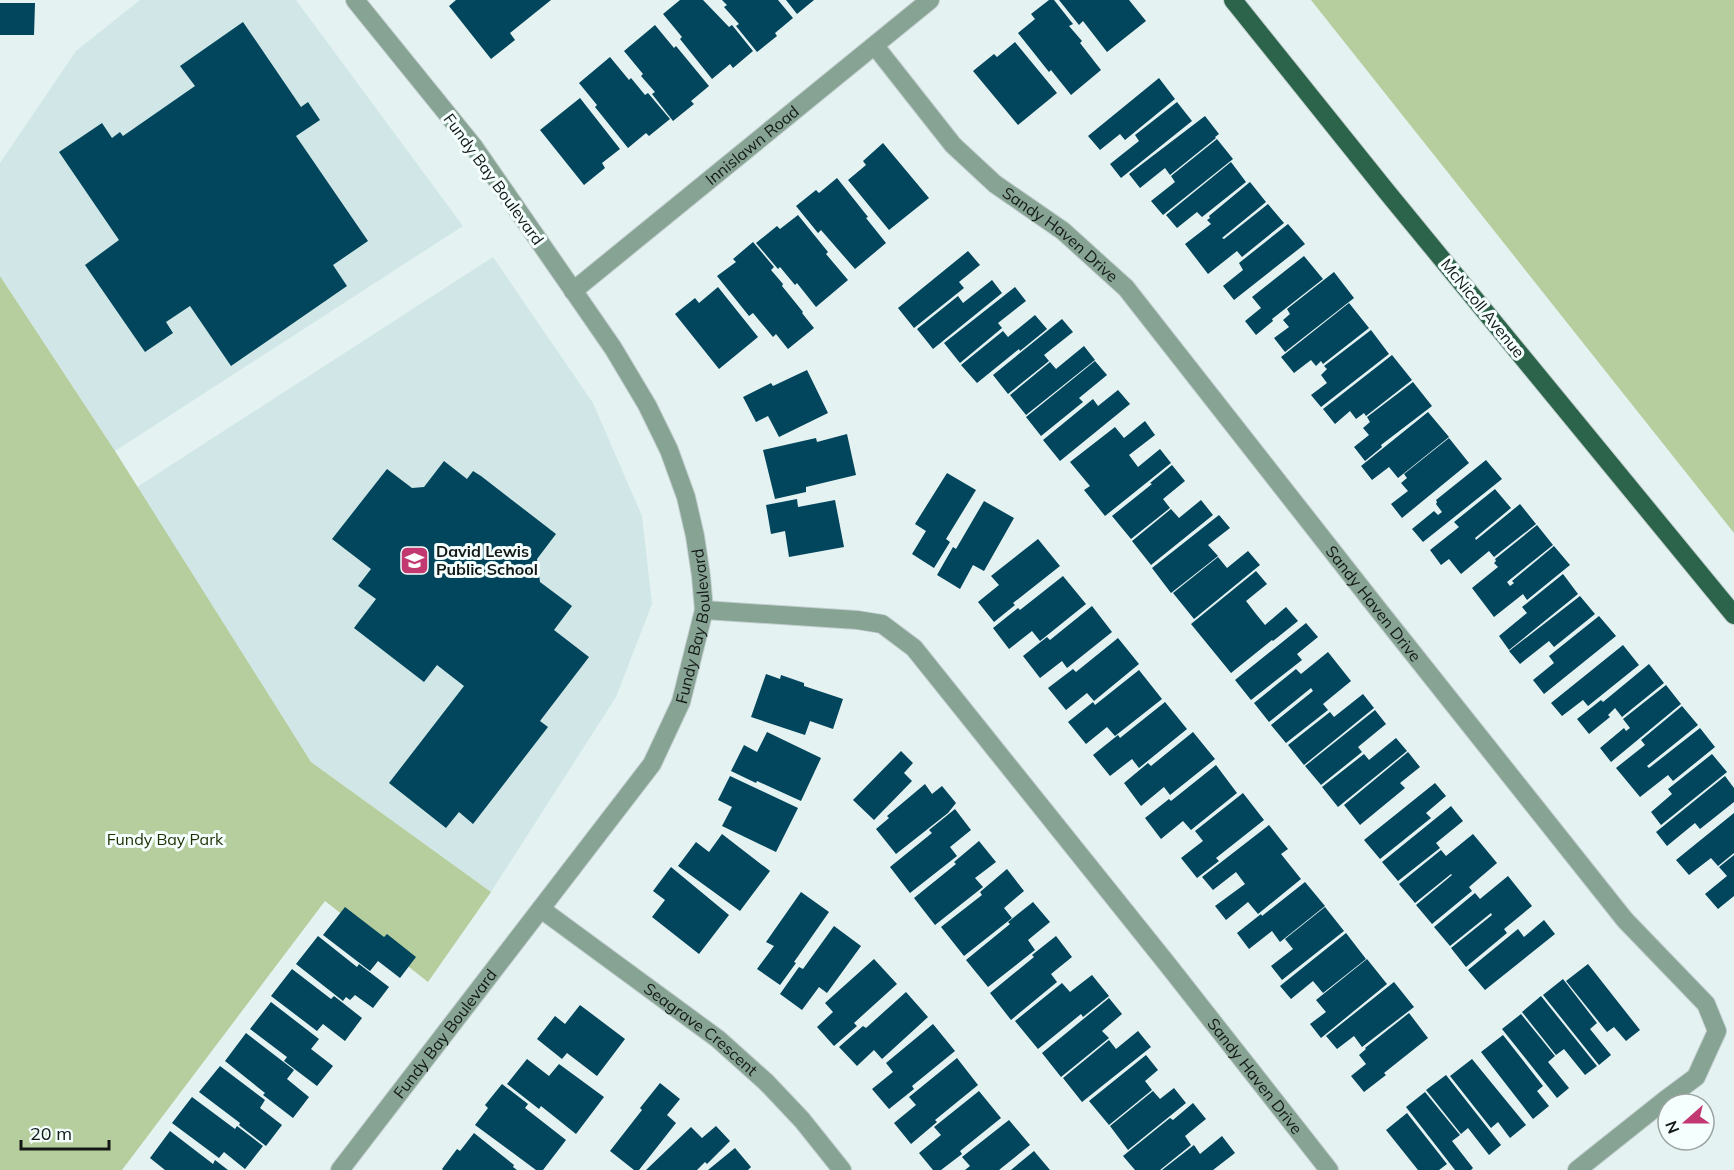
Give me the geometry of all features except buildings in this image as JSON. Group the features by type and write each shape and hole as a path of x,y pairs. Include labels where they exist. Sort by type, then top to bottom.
{"main road":[{"name":"McNicoll Avenue","path":"1233,0 1734,615"}],"street":[{"name":"Fundy Bay Boulevard","path":"340,1170 652,764 681,702 704,610 695,536 686,497 669,450 647,405 613,348 474,147 355,0"},
{"name":"Innislawn Road","path":"573,291 930,0"},
{"name":"Sandy Haven Drive","path":"875,46 953,145 995,184 1063,231 1126,288 1625,920 1706,1004 1717,1031 1696,1077 1577,1170"},
{"name":"Sandy Haven Drive","path":"704,610 857,620 882,624 914,648 1329,1170"},
{"name":"Seagrave Crescent","path":"541,909 718,1039 766,1082 802,1120 842,1170"}],"shaded area":[{"path":"140,0 296,0 463,226 115,451 0,276 0,163 76,51"},
{"name":"David Lewis Public School","path":"493,257 593,403 642,516 652,604 616,697 491,892 311,762 137,487"}],"green space":[{"path":"1311,0 1734,0 1734,533"},
{"name":"Fundy Bay Park","path":"0,276 115,451 311,762 491,892 428,982 325,901 122,1170 0,1170"}],"place":[{"name":"David Lewis Public School","path":"415,560"}]}
